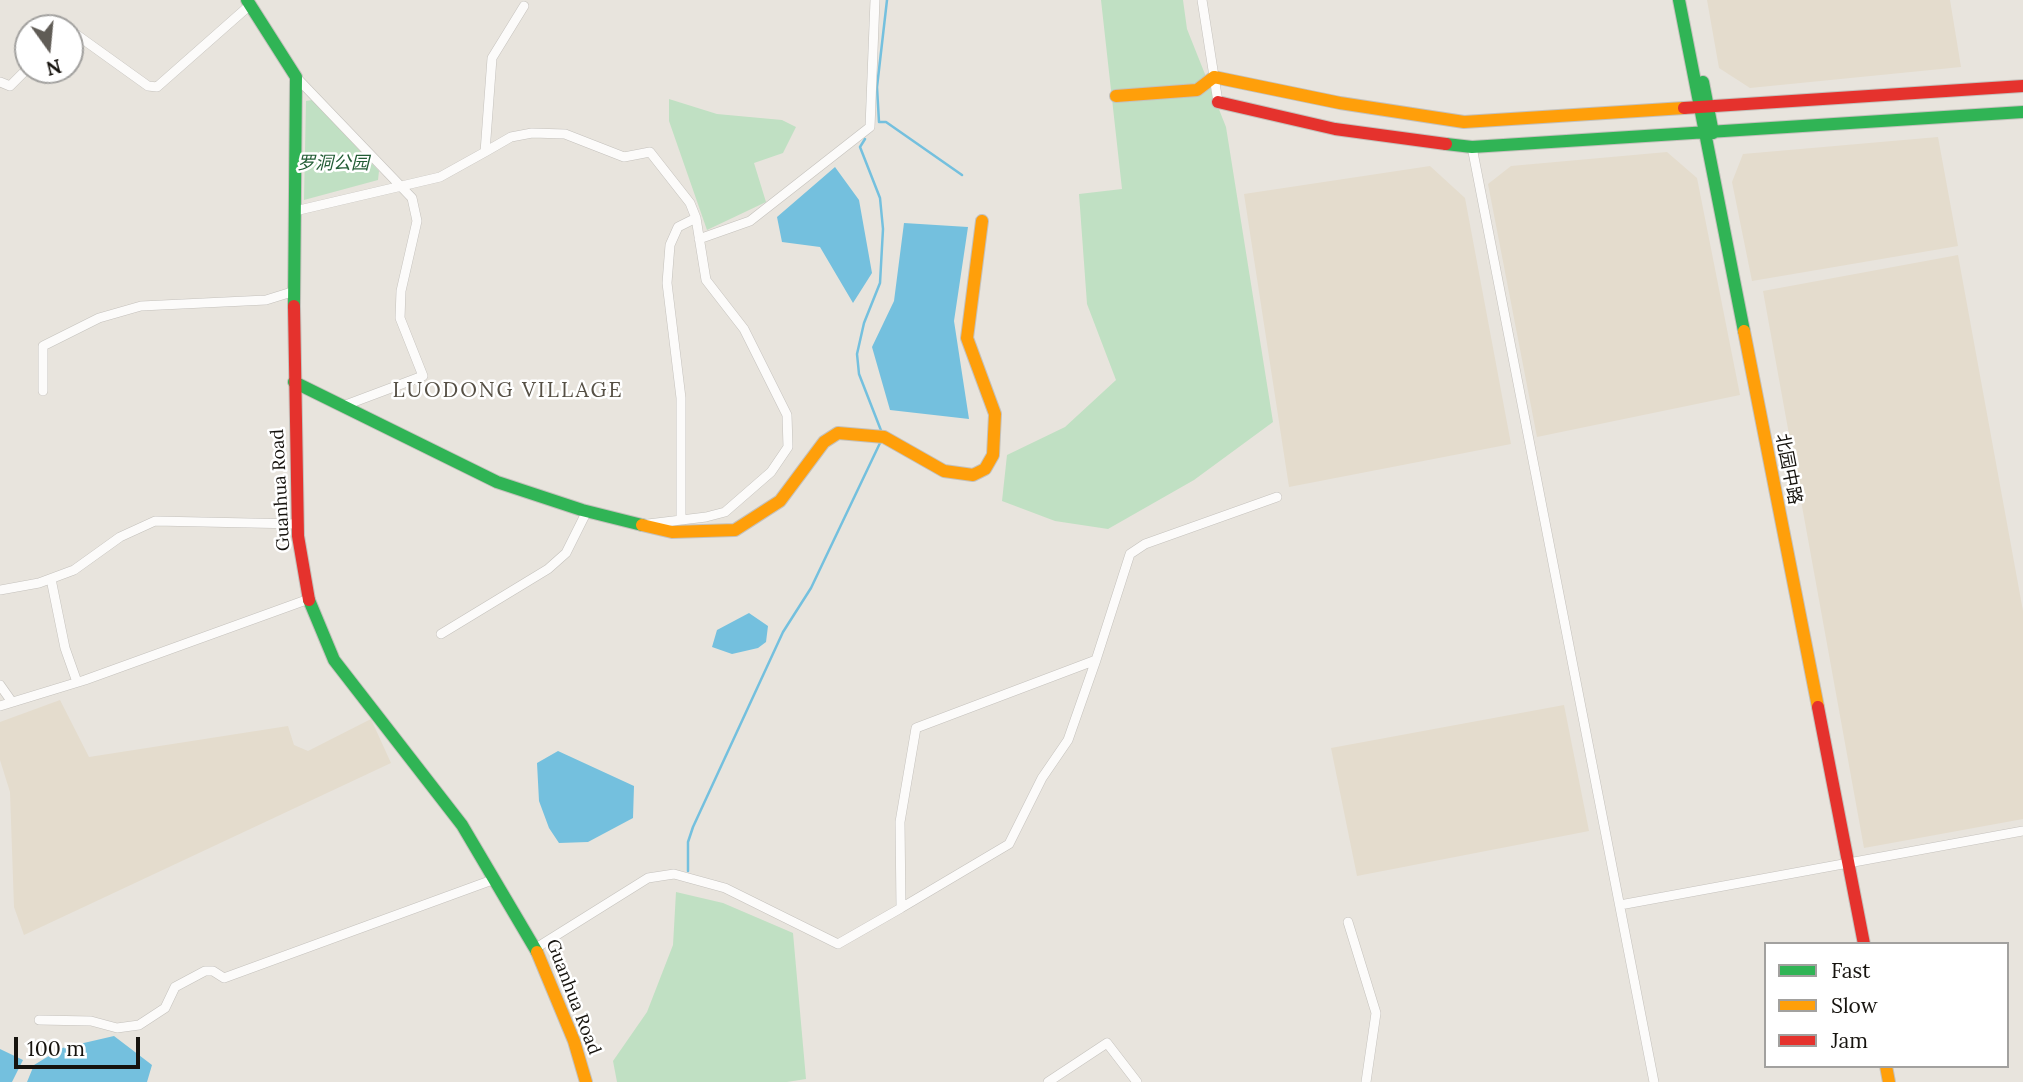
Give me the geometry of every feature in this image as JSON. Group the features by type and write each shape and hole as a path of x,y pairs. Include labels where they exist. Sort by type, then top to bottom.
{"street":[{"path":"699,239 750,221 870,127 875,0"},
{"path":"1202,0 1218,102 1335,129 1472,147 2023,112"},
{"name":"北园中路","path":"1679,0 1709,132 1852,861 1872,942"},
{"name":"北园中路","path":"1688,0 1704,108"},
{"path":"84,40 148,86 157,87 249,3 296,77 412,198 417,221 401,291 400,318 423,376 343,407"},
{"path":"485,152 492,58 524,6"},
{"name":"Guanhua Road","path":"296,77 294,382 298,524 309,599 334,660 462,825 536,948 574,1041 586,1082"},
{"path":"1116,96 1197,90 1214,77 1340,103 1465,122 2023,86"},
{"path":"295,211 440,177 511,137 532,133 565,134 624,157 650,152 690,203 696,218 706,280 744,328 787,415 788,447 771,472 725,512 640,524"},
{"path":"1472,147 1654,1082"},
{"path":"681,520 681,398 667,283 670,246 678,227 696,218"},
{"path":"294,382 497,482 587,511 672,532 711,533 735,530 780,501 824,442 838,433 882,436 944,471 972,475 985,469 993,455 995,414 990,393 972,360 967,338 982,221"},
{"path":"43,391 43,346 99,318 141,306 243,304 266,300 295,290"},
{"path":"536,948 648,878 674,874 725,888 838,944 1009,844 1042,778 1068,740 1130,554 1145,544 1277,497"},
{"path":"441,634 548,569 566,553 587,511"},
{"path":"0,590 51,579 74,570 120,537 155,521 298,524"},
{"path":"51,579 65,648 77,682"},
{"path":"0,706 77,682 309,599"},
{"path":"901,908 900,822 916,728 1096,660"},
{"path":"0,685 12,702"},
{"path":"1620,905 2023,831"},
{"name":"北园中路","path":"1852,861 1864,942"},
{"path":"39,1020 91,1021 117,1028 139,1025 165,1008 175,987 205,971 213,971 224,978 495,879"},
{"path":"1348,922 1377,1013 1366,1082"},
{"path":"1048,1082 1107,1043 1137,1082"}],"shaded area":[{"path":"1707,0 1950,0 1961,67 1750,88 1719,68"},
{"path":"1938,137 1958,246 1752,281 1732,182 1743,154"},
{"path":"1667,152 1697,178 1740,395 1537,437 1488,184 1511,166"},
{"path":"1430,166 1465,198 1511,444 1289,487 1244,194"},
{"path":"1958,255 2023,611 2023,819 1864,848 1763,291"},
{"path":"60,700 89,757 288,726 294,745 308,751 371,719 391,763 24,935 14,907 10,792 0,760 0,722"},
{"path":"1564,705 1589,831 1357,876 1331,748"}],"green space":[{"path":"1101,0 1183,0 1187,29 1226,127 1273,422 1194,480 1108,529 1055,521 1002,501 1007,455 1065,427 1116,380 1087,304 1079,194 1122,189"},
{"path":"669,99 717,114 782,120 796,127 783,153 754,163 766,202 707,230 669,121"},
{"name":"罗洞公园","path":"312,100 379,171 378,180 304,200 306,101"},
{"path":"676,892 723,903 793,933 806,1079 787,1082 617,1082 613,1061 647,1012 673,945"}],"water":[{"path":"835,167 859,200 872,273 853,303 820,247 782,242 777,217"},
{"path":"904,223 968,227 954,321 969,419 890,410 872,347 894,301"},
{"path":"749,613 768,626 766,642 758,648 732,654 712,647 717,630"},
{"path":"558,751 634,786 633,818 588,842 559,843 549,828 539,801 537,763"},
{"path":"114,1036 152,1065 147,1082 27,1082 34,1065 62,1048"},
{"path":"0,1049 23,1060 12,1082 0,1082"}],"waterway":[{"path":"887,0 877,87 879,122 886,122 962,175"},
{"path":"865,139 860,147 880,198 883,229 880,283 864,323 857,354 859,374 882,433"},
{"path":"688,871 688,842 693,827 783,632 811,588 880,443"}],"traffic: fast":[{"path":"247,0 296,77 294,306"},
{"path":"1679,0 1744,331"},
{"path":"1703,82 1713,133"},
{"path":"1446,144 1472,147 2023,112"},
{"path":"294,382 497,482 582,510 642,525"},
{"path":"309,600 334,660 462,825 537,952"}],"traffic: slow":[{"path":"1116,96 1197,90 1214,77 1340,103 1464,122 1684,108"},
{"path":"642,525 672,532 735,530 780,501 824,442 838,433 884,437 944,471 973,475 985,469 993,455 995,414 967,338 982,221"},
{"path":"1744,331 1818,707"},
{"path":"537,952 574,1041 586,1082"},
{"path":"1886,1068 1889,1082"}],"traffic: jam":[{"path":"1684,108 2023,86"},
{"path":"1218,102 1335,129 1446,144"},
{"path":"294,306 298,536 309,600"},
{"path":"1818,707 1864,942"}],"district":[{"name":"LUODONG VILLAGE","path":"508,391"}]}
